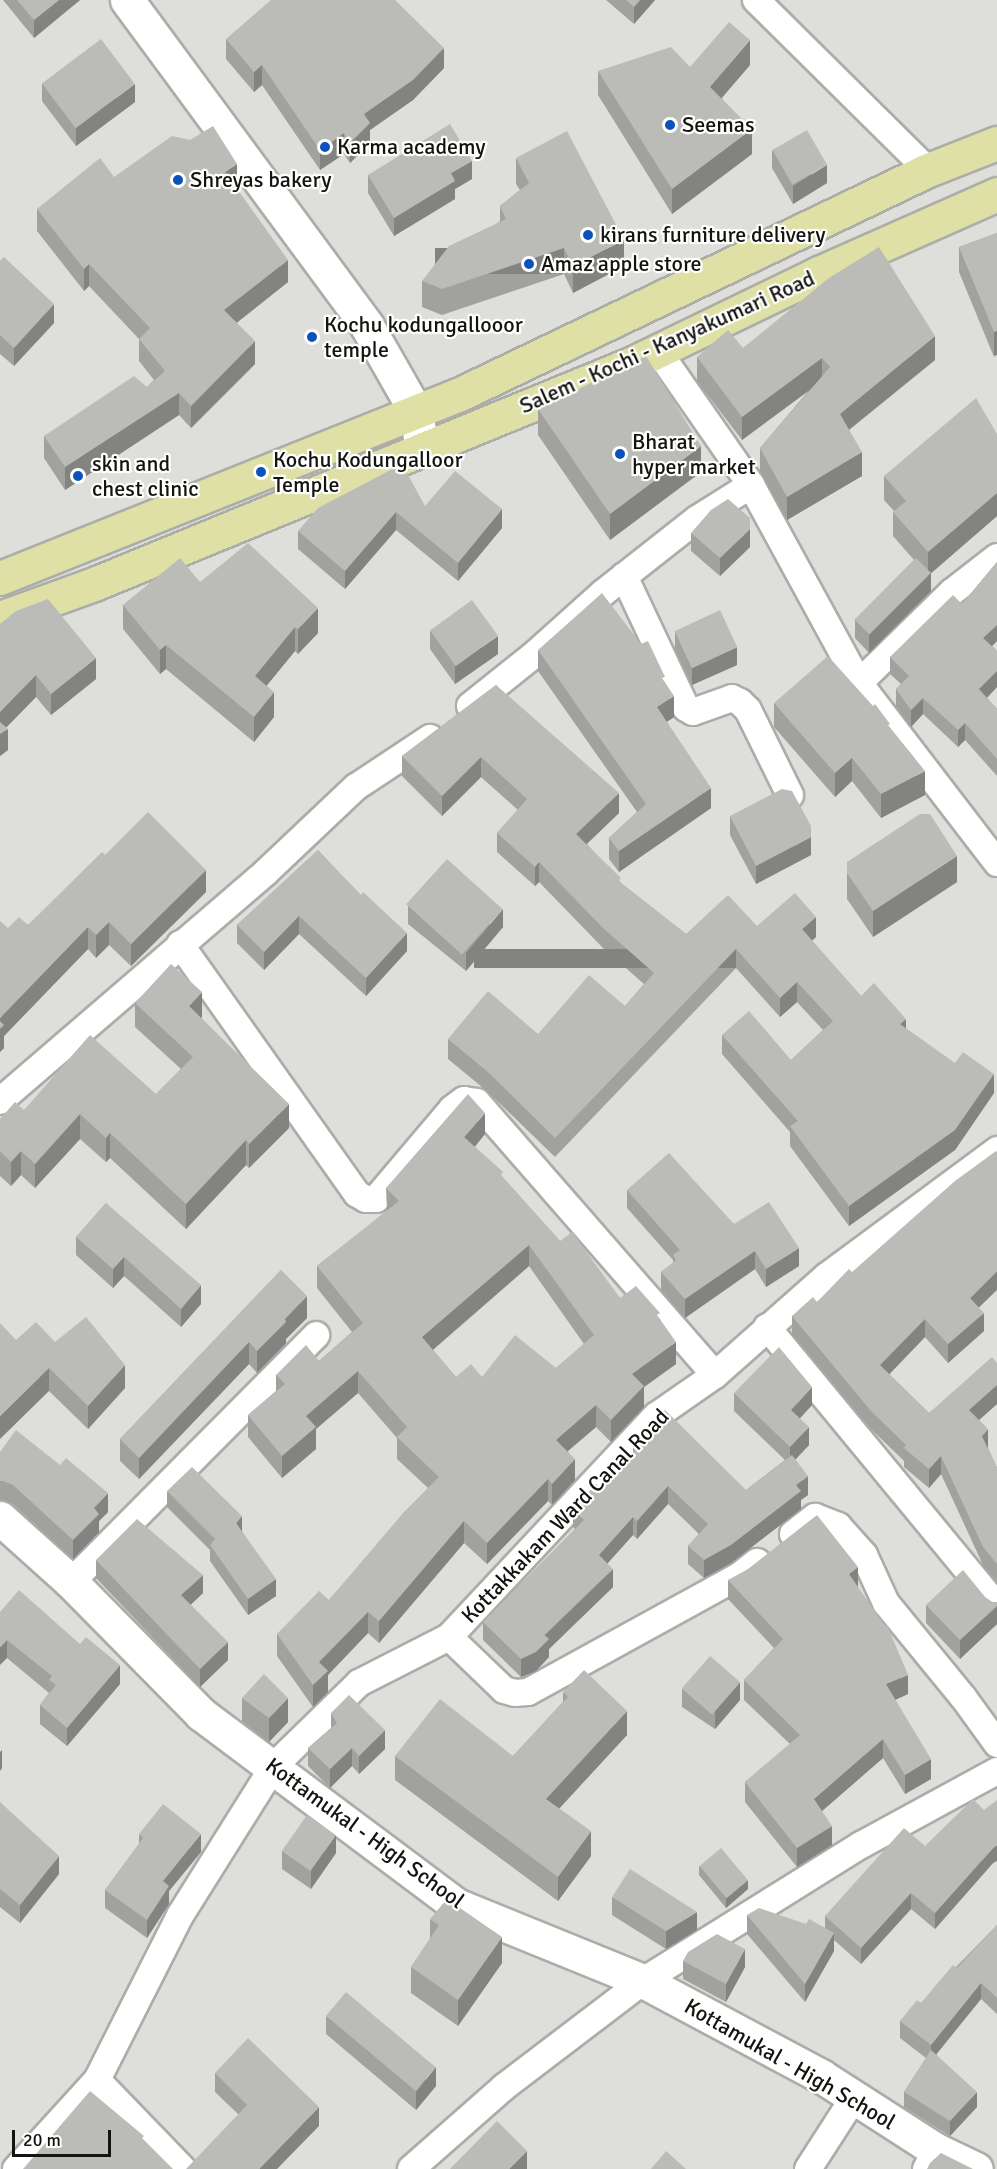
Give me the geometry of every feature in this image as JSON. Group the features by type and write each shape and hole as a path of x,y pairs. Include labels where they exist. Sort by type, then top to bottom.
{"main road":[{"path":"127,0 367,326 416,412 422,449"},
{"name":"Salem - Kochi - Kanyakumari Road","path":"0,578 460,394 928,170 997,143"},
{"name":"Salem - Kochi - Kanyakumari Road","path":"0,618 422,449 658,351 819,273 997,194"},
{"path":"39,562 52,599"},
{"name":"Kottamukal - High School","path":"0,1518 71,1582 201,1714 274,1766 456,1905 643,1981 855,2096 931,2160 976,2169"}],"street":[{"path":"756,0 928,170"},
{"path":"658,351 751,485 859,682 997,863"},
{"path":"0,1101 266,872 356,787 432,736 535,654 624,576 697,519 751,485"},
{"path":"859,682 952,592 997,557"},
{"path":"624,576 686,708 693,712 732,698 740,702 748,710 790,795"},
{"path":"180,944 357,1194 366,1199 376,1199 452,1109 464,1100 477,1102 715,1375"},
{"name":"Kottakkakam Ward Canal Road","path":"16,2169 97,2080 181,1914 274,1766 359,1683 448,1637 656,1416 715,1375 827,1276 997,1150"},
{"path":"767,1327 997,1606"},
{"path":"71,1582 316,1335"},
{"path":"448,1637 504,1690 515,1693 528,1692 739,1576 815,1517 838,1526 864,1555 886,1603 963,1697 997,1744"},
{"path":"411,2169 504,2087 643,1981 861,1845 997,1771"},
{"path":"97,2080 183,2169"},
{"path":"808,2169 855,2096"}],"building":[{"path":"17,0 59,0 34,20"},
{"path":"271,0 395,0 444,48 413,80 364,114 370,123 350,143 344,133 320,150 262,65 254,72 226,39"},
{"path":"626,0 640,0 634,7"},
{"path":"729,22 750,40 710,87 752,129 672,189 598,71 671,47 690,67"},
{"path":"101,39 135,84 76,128 42,84"},
{"path":"450,124 472,161 451,173 455,181 394,218 368,175"},
{"path":"213,126 237,164 225,172 288,260 224,310 255,341 191,406 179,393 65,467 44,436 134,376 147,387 165,371 139,339 150,328 89,264 84,269 37,209 100,158 114,177 172,136 190,140"},
{"path":"807,130 827,165 792,185 772,150"},
{"path":"567,131 624,240 573,266 564,248 442,289 422,281 449,246 506,219 500,206 529,183 516,158"},
{"path":"997,233 997,331 994,332 959,247"},
{"path":"879,247 935,336 840,414 862,452 787,497 760,448 830,367 822,358 742,417 697,357 728,330 743,348 829,278"},
{"path":"4,257 54,304 14,348 0,335 0,261"},
{"name":"Bharat hyper market","path":"646,356 701,446 610,514 538,409"},
{"path":"976,398 997,434 997,493 928,552 893,512 906,501 884,476"},
{"path":"402,464 425,506 455,471 502,509 458,563 396,512 345,571 298,531 318,508"},
{"path":"728,499 750,518 750,529 720,558 691,533 711,510"},
{"path":"248,543 318,608 298,629 295,627 255,676 274,692 254,717 166,645 160,650 123,605 180,558 200,582"},
{"path":"916,558 931,573 869,634 854,620"},
{"path":"997,562 997,625 983,638 997,651 997,671 979,689 997,709 997,759 965,723 958,730 923,698 911,710 896,689 909,676 890,657 953,595 962,604"},
{"path":"602,593 641,644 648,641 665,677 662,678 674,696 657,707 711,788 619,851 609,838 646,804 538,650"},
{"path":"48,599 96,658 51,694 36,675 0,712 0,624 16,611"},
{"path":"472,600 498,636 456,666 430,631"},
{"path":"720,610 737,647 692,668 675,631"},
{"path":"828,656 873,706 875,704 890,724 888,725 925,771 881,794 852,758 835,773 774,703"},
{"path":"496,685 619,793 576,834 621,878 618,881 686,934 728,895 757,926 795,893 816,917 802,929 861,996 874,983 906,1019 900,1024 955,1063 963,1052 994,1074 955,1130 849,1206 790,1126 798,1121 722,1035 749,1011 791,1060 833,1021 797,982 780,998 736,949 555,1138 488,1072 448,1039 488,991 538,1034 589,975 625,1006 654,973 603,928 539,862 535,867 497,833 527,799 481,757 442,796 402,756"},
{"path":"0,722 8,729 0,734"},
{"path":"782,789 792,791 811,826 811,837 756,866 730,816"},
{"path":"148,812 206,870 131,944 109,922 96,935 88,927 0,1018 0,921 8,928 19,917 28,925 102,852 105,855"},
{"path":"920,814 930,814 957,856 873,911 847,873 847,862"},
{"path":"318,850 361,895 363,892 407,933 366,978 299,916 264,952 237,925"},
{"path":"447,859 503,909 462,955 406,904"},
{"path":"171,964 202,992 189,1006 289,1104 249,1144 246,1140 186,1204 110,1133 106,1138 80,1114 35,1164 21,1151 11,1162 0,1151 0,1119 15,1102 24,1110 90,1035 156,1094 193,1057 135,1003"},
{"path":"468,1094 485,1113 464,1137 503,1172 501,1175 560,1241 572,1232 620,1298 636,1286 660,1313 657,1315 676,1342 632,1374 644,1386 611,1420 596,1405 556,1440 575,1459 552,1484 548,1479 487,1543 464,1521 379,1621 368,1612 319,1662 328,1671 313,1685 277,1634 319,1591 329,1600 404,1512 439,1477 397,1437 407,1427 358,1371 306,1416 316,1427 282,1456 248,1415 285,1384 276,1375 306,1345 319,1361 363,1323 317,1266 399,1201 386,1188","holes":["529,1245 594,1335 556,1368 515,1335 482,1377 471,1364 456,1377 422,1337"]},
{"path":"996,1151 997,1271 970,1298 984,1313 948,1344 925,1319 880,1365 929,1413 992,1357 997,1363 997,1385 969,1410 988,1429 982,1436 997,1468 997,1564 983,1547 941,1456 929,1469 904,1448 906,1445 871,1411 792,1316 813,1297 817,1302 849,1269 852,1272 955,1181"},
{"path":"669,1153 734,1224 769,1202 799,1248 766,1269 755,1251 685,1299 661,1272 676,1260 673,1255 680,1250 627,1190"},
{"path":"106,1203 201,1285 181,1309 124,1257 113,1269 76,1237"},
{"path":"281,1270 307,1296 285,1319 286,1322 257,1351 249,1342 139,1458 120,1439"},
{"path":"86,1317 125,1365 88,1406 49,1368 0,1416 0,1323 16,1340 36,1322 55,1342"},
{"path":"779,1347 812,1387 791,1410 809,1427 790,1447 734,1393"},
{"path":"665,1410 746,1490 792,1455 808,1476 796,1485 801,1491 731,1545 704,1560 688,1546 708,1524 668,1486 637,1521 633,1517 599,1555 613,1569 544,1635 549,1639 536,1652 521,1659 483,1622 584,1520 573,1509 596,1484 601,1489 637,1448 633,1445"},
{"path":"16,1430 60,1465 66,1458 108,1493 94,1508 99,1514 73,1540 13,1485 0,1481 0,1452"},
{"path":"192,1467 242,1516 236,1523 276,1579 248,1599 210,1545 215,1539 167,1491"},
{"path":"817,1515 858,1567 849,1574 885,1626 887,1625 908,1675 886,1684 931,1759 905,1775 883,1739 814,1799 832,1826 797,1848 745,1782 800,1735 744,1680 783,1639 728,1580 748,1569"},
{"path":"137,1519 203,1575 181,1595 228,1642 200,1669 96,1560"},
{"path":"963,1570 986,1598 997,1602 997,1606 960,1640 926,1605"},
{"path":"19,1590 80,1644 86,1637 120,1665 67,1728 40,1705 56,1685 49,1680 52,1676 7,1640 0,1647 0,1612"},
{"path":"710,1656 740,1682 712,1715 682,1688"},
{"path":"584,1670 627,1711 546,1799 591,1831 558,1877 395,1756 440,1699 513,1756 568,1697 563,1692"},
{"path":"264,1674 288,1698 269,1718 242,1698"},
{"path":"349,1695 385,1730 359,1756 352,1748 330,1769 308,1748 337,1723 331,1713"},
{"path":"973,1799 984,1810 997,1800 997,1845 935,1913 911,1893 861,1948 825,1916 904,1828 925,1846"},
{"path":"0,1802 59,1856 20,1905 0,1889"},
{"path":"163,1804 201,1834 163,1881 169,1886 147,1920 105,1890 143,1838 139,1834"},
{"path":"307,1815 336,1835 310,1871 282,1851"},
{"path":"721,1848 748,1880 727,1898 700,1866"},
{"path":"630,1869 697,1912 666,1931 612,1897"},
{"path":"447,1899 502,1937 458,2000 411,1967 439,1925 430,1919"},
{"path":"759,1908 806,1924 809,1919 834,1933 805,1984 747,1915"},
{"path":"997,1925 997,1998 981,1983 931,2045 900,2021 917,2000 921,2003 953,1965 957,1968"},
{"path":"717,1934 745,1949 726,1984 683,1961 688,1952"},
{"path":"346,1992 436,2067 416,2091 326,2016"},
{"path":"248,2038 319,2107 259,2169 186,2169 247,2105 215,2073"},
{"path":"931,2050 977,2092 950,2121 904,2092"},
{"path":"90,2091 144,2136 142,2138 173,2169 23,2169"},
{"path":"497,2121 527,2151 509,2169 450,2169"},
{"path":"666,2151 686,2169 651,2169"},
{"path":"941,2153 973,2169 927,2169"}],"place":[{"name":"Seemas","path":"670,125"},
{"name":"Karma academy","path":"325,147"},
{"name":"Shreyas bakery","path":"178,180"},
{"name":"kirans furniture delivery","path":"588,235"},
{"name":"Amaz apple store","path":"529,264"},
{"name":"Kochu kodungallooor temple","path":"312,337"},
{"name":"Bharat hyper market","path":"620,454"},
{"name":"Kochu Kodungalloor Temple","path":"261,472"},
{"name":"skin and chest clinic","path":"78,476"}]}
